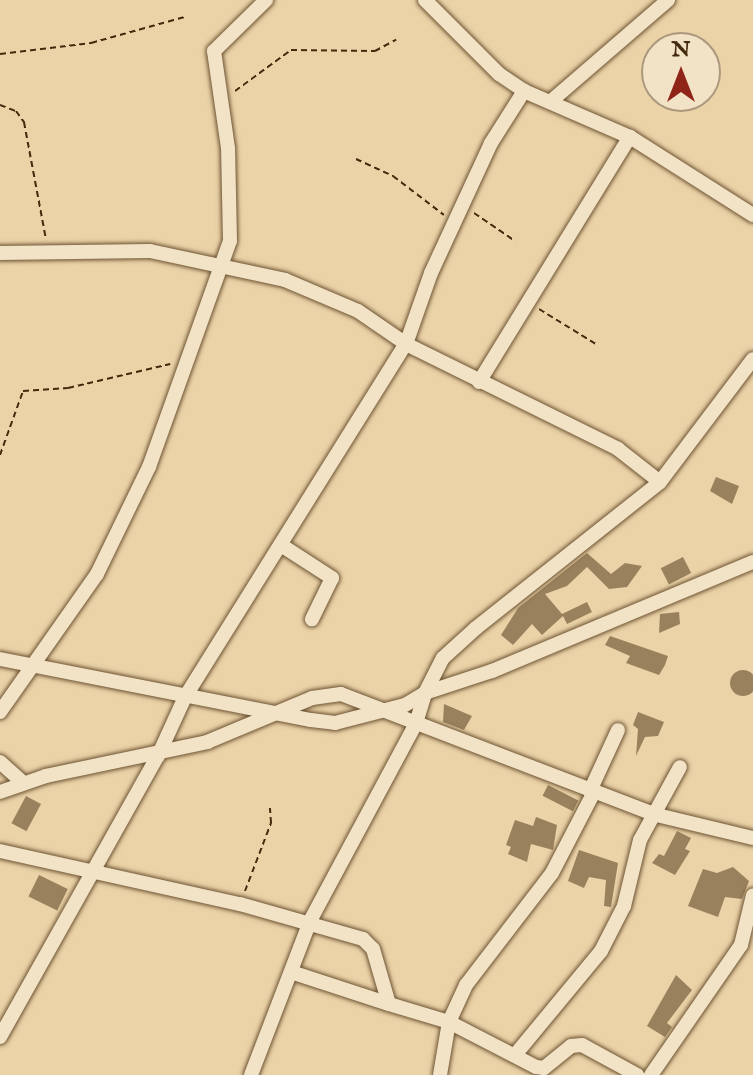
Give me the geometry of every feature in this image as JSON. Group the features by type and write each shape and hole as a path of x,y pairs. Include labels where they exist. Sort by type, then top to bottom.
{"street":[{"path":"0,712 97,574 149,467 183,361 222,264 232,219 217,44 266,0"},
{"path":"425,0 499,74 524,91 630,137 753,215"},
{"path":"550,102 668,0"},
{"path":"0,1037 158,756 185,697 406,344 491,143 524,91"},
{"path":"479,382 630,137"},
{"path":"0,253 150,251 222,264 329,296 406,344 618,449 660,482"},
{"path":"251,1075 310,921 416,723 425,693 443,658 660,482 753,359"},
{"path":"281,545 332,578 312,619"},
{"path":"0,659 275,716 335,723 388,712 425,693 492,671 753,562"},
{"path":"0,792 22,782 158,756 275,716 312,698 341,694 657,815 753,838"},
{"path":"440,1075 449,1022 499,937 552,873 618,730"},
{"path":"0,762 22,782"},
{"path":"515,1055 601,951 624,906 640,840 657,815 680,767"},
{"path":"0,851 92,869 310,921 369,942 389,1004"},
{"path":"651,1075 741,945 753,895"},
{"path":"291,972 449,1022 544,1068 571,1046 582,1045 637,1075"}],"path":[{"path":"0,54 91,43 184,17"},
{"path":"221,101 291,50 375,51 396,40"},
{"path":"0,105 16,111 24,122 49,253"},
{"path":"356,159 393,176 455,223"},
{"path":"463,206 515,241"},
{"path":"528,303 596,344"},
{"path":"0,455 23,391 68,388 183,361"},
{"path":"240,904 271,823 270,808"}],"building":[{"path":"716,477 739,486 732,504 710,491"},
{"path":"587,553 611,574 625,563 642,566 627,587 609,589 587,567 567,586 545,594 562,614 587,602 592,612 567,624 563,616 542,635 532,624 513,645 501,635 518,608"},
{"path":"683,557 691,573 669,584 661,568"},
{"path":"679,612 680,624 659,633 660,614"},
{"path":"610,636 668,656 659,675 626,663 630,656 605,645"},
{"path":"743,670 752,674 756,683 752,692 743,696 734,692 730,683 734,674"},
{"path":"444,704 472,716 464,730 443,722"},
{"path":"638,712 664,722 658,736 645,737 636,756 638,729 633,725"},
{"path":"548,785 578,800 573,811 543,796"},
{"path":"26,796 41,804 26,831 11,823"},
{"path":"536,817 557,825 553,850 531,844 527,862 508,854 511,847 506,845 515,820 533,826"},
{"path":"677,831 691,838 685,849 690,851 675,875 652,863 659,854 664,856"},
{"path":"579,850 618,863 611,907 604,906 606,880 589,877 584,888 568,881"},
{"path":"733,867 749,881 742,899 725,897 718,917 688,906 703,869 717,873"},
{"path":"39,875 68,889 57,911 28,897"},
{"path":"676,975 692,990 667,1023 672,1027 665,1037 647,1026"}]}
